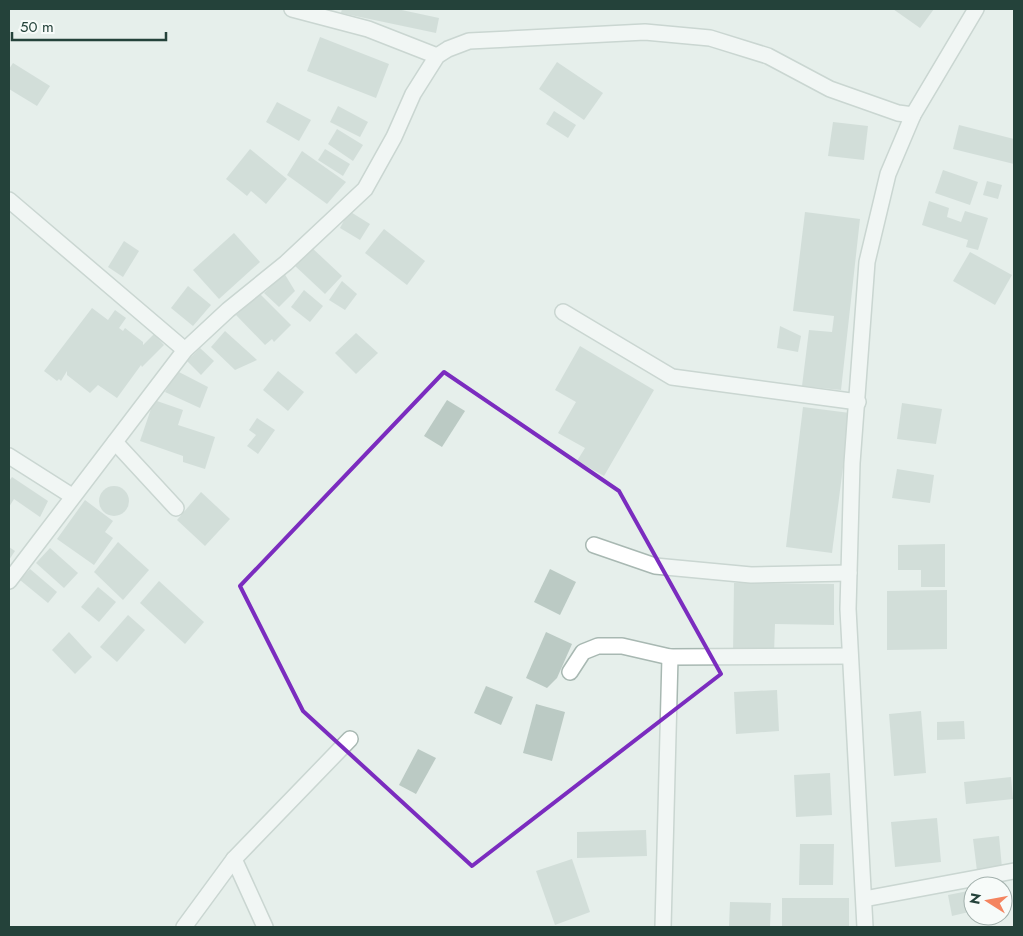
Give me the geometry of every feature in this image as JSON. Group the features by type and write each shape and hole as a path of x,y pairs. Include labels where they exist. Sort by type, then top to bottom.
{"street":[{"path":"292,9 368,29 438,56"},
{"path":"865,927 850,656 849,573 852,463 867,262 888,174 913,115 976,9"},
{"path":"9,581 185,350 228,310 286,263 365,189 394,137 414,94 438,56 448,49 469,41 645,32 710,38 768,56 830,89 898,113 913,115"},
{"path":"9,200 185,350"},
{"path":"562,312 672,377 858,402"},
{"path":"115,442 176,508"},
{"path":"9,456 72,496"},
{"path":"594,546 655,566 751,575 849,573"},
{"path":"570,672 583,652 598,646 622,646 670,657 850,656"},
{"path":"663,927 670,657"},
{"path":"184,927 234,859 350,739"},
{"path":"234,859 265,927"},
{"path":"864,899 1014,871"}],"highlighted area":[{"path":"444,372 619,491 721,674 472,866 303,711 240,586"}],"building":[{"path":"342,9 397,9 439,18 436,33 341,13"},
{"path":"893,9 934,9 920,28"},
{"path":"320,37 389,64 376,98 307,71"},
{"path":"557,62 603,93 584,120 539,89"},
{"path":"13,63 50,86 37,106 9,89 9,69"},
{"path":"277,102 311,120 299,141 266,122"},
{"path":"338,106 368,122 360,137 330,122"},
{"path":"554,111 576,125 568,138 546,124"},
{"path":"833,122 868,126 864,160 828,156"},
{"path":"959,125 1014,139 1014,164 953,149"},
{"path":"337,129 363,145 353,161 328,144"},
{"path":"250,149 287,179 266,204 251,191 247,196 226,179"},
{"path":"325,149 350,164 343,176 318,160"},
{"path":"302,151 346,182 327,204 287,175"},
{"path":"943,170 978,182 970,205 935,193"},
{"path":"987,181 1002,185 998,199 983,195"},
{"path":"929,201 949,208 947,217 961,222 965,211 988,218 978,250 966,247 968,240 922,225"},
{"path":"349,211 370,224 360,240 340,228"},
{"path":"805,212 860,219 841,390 802,386 809,330 832,332 834,316 793,311"},
{"path":"384,229 425,261 407,285 365,253"},
{"path":"234,233 260,262 219,299 193,270"},
{"path":"124,241 139,251 123,277 108,267"},
{"path":"310,246 342,276 325,294 293,264"},
{"path":"970,252 1012,275 995,305 953,281"},
{"path":"284,273 295,291 279,307 264,293"},
{"path":"342,281 357,294 345,310 329,300"},
{"path":"188,286 211,305 193,326 171,308"},
{"path":"304,290 323,306 310,322 291,307"},
{"path":"260,294 291,325 274,342 272,339 265,345 236,315"},
{"path":"92,308 108,320 115,310 126,318 119,328 123,331 125,328 143,342 143,345 154,334 164,345 142,367 141,365 117,398 98,385 90,393 67,375 67,371 61,381 59,379 57,381 44,371"},
{"path":"780,326 801,336 798,352 777,348"},
{"path":"225,331 257,360 235,370 211,347"},
{"path":"356,333 378,353 356,374 335,353"},
{"path":"580,346 654,390 604,476 577,461 585,448 558,433 576,402 555,390"},
{"path":"200,348 214,361 201,375 187,361"},
{"path":"177,371 208,387 200,408 165,392"},
{"path":"278,371 304,392 288,411 263,390"},
{"path":"154,400 183,410 178,425 215,437 205,469 183,462 183,456 140,441"},
{"path":"447,400 465,411 442,447 424,436"},
{"path":"902,403 942,409 936,444 897,439"},
{"path":"803,407 850,413 832,553 786,547"},
{"path":"257,418 275,430 258,454 247,446 256,435 249,430"},
{"path":"897,469 934,475 930,503 892,498"},
{"path":"12,477 48,501 40,517 14,499 9,507 9,481"},
{"path":"114,486 120,487 128,495 128,507 120,515 114,516 108,515 100,507 99,501 100,495 108,487"},
{"path":"201,492 230,519 205,546 177,520"},
{"path":"85,500 113,521 105,532 113,538 94,565 57,539"},
{"path":"118,542 149,570 123,600 94,572"},
{"path":"945,544 945,587 921,587 921,570 898,570 898,545"},
{"path":"9,547 15,551 9,560"},
{"path":"50,548 78,573 64,588 36,563"},
{"path":"30,569 57,592 48,603 20,580"},
{"path":"550,569 576,582 560,615 534,602"},
{"path":"159,581 204,622 185,644 140,603"},
{"path":"734,583 834,584 834,625 775,624 774,653 733,653"},
{"path":"98,587 116,602 99,622 81,607"},
{"path":"947,590 947,649 887,650 887,591"},
{"path":"128,615 145,630 117,662 100,647"},
{"path":"69,632 92,657 75,674 52,650"},
{"path":"546,632 572,644 557,678 547,688 526,678"},
{"path":"486,686 513,697 501,725 474,713"},
{"path":"777,690 779,731 736,734 734,692"},
{"path":"536,704 565,712 552,761 523,753"},
{"path":"921,711 926,773 894,776 889,714"},
{"path":"964,721 965,739 937,740 937,722"},
{"path":"418,749 436,758 416,794 399,785"},
{"path":"830,773 832,815 796,817 794,775"},
{"path":"1011,777 1013,799 966,804 964,782"},
{"path":"937,818 941,862 895,867 891,822"},
{"path":"646,830 647,856 577,858 577,832"},
{"path":"999,836 1002,868 977,871 973,839"},
{"path":"800,844 834,844 833,885 799,885"},
{"path":"572,859 590,912 555,925 536,871"},
{"path":"963,892 963,913 952,916 948,895"},
{"path":"782,898 849,898 849,927 782,927"},
{"path":"730,902 771,903 770,927 729,926"}]}
